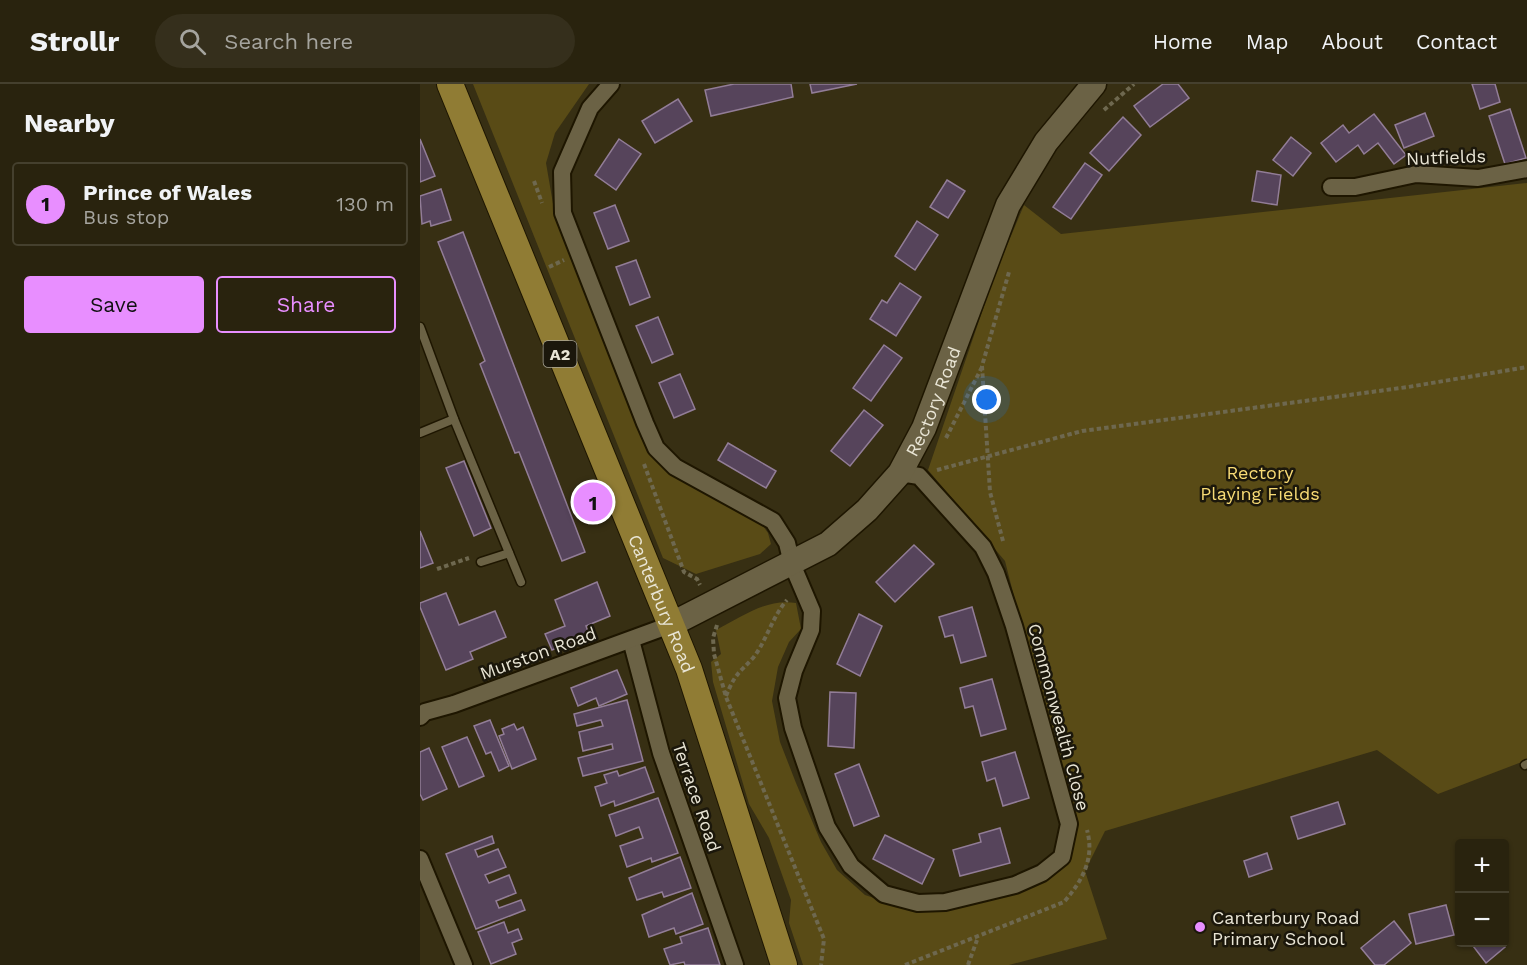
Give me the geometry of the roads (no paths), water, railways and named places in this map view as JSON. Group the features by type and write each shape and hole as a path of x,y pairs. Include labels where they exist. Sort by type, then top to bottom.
{"main road":[{"name":"Canterbury Road","path":"450,84 689,669 784,965"}],"street":[{"path":"611,84 590,108 562,172 563,213 656,448 675,467 773,521 787,543 792,564"},
{"name":"Rectory Road","path":"670,625 828,544 867,510 900,473 924,428 1008,205 1046,142 1094,84"},
{"name":"Nutfields","path":"1331,187 1355,187 1416,174 1478,178 1527,169"},
{"name":"Commonwealth Close","path":"792,564 812,611 811,630 794,671 787,698 793,728 827,827 850,866 884,894 918,903 945,902 1015,885 1042,873 1062,857 1069,824 1014,626 996,573 983,547 918,476 900,473"},
{"name":"Murston Road","path":"422,710 454,704 670,625"},
{"name":"Terrace Road","path":"631,640 661,753 735,965"},
{"path":"420,860 464,965"}],"lane":[{"path":"420,327 454,419 521,582"},
{"path":"420,433 454,419"},
{"path":"481,562 509,553"}],"place":[{"name":"Prince of Wales","path":"593,502"},
{"name":"Canterbury Road Primary School","path":"1200,927"}],"park label":[{"name":"Rectory Playing Fields","path":"1260,482"}]}
